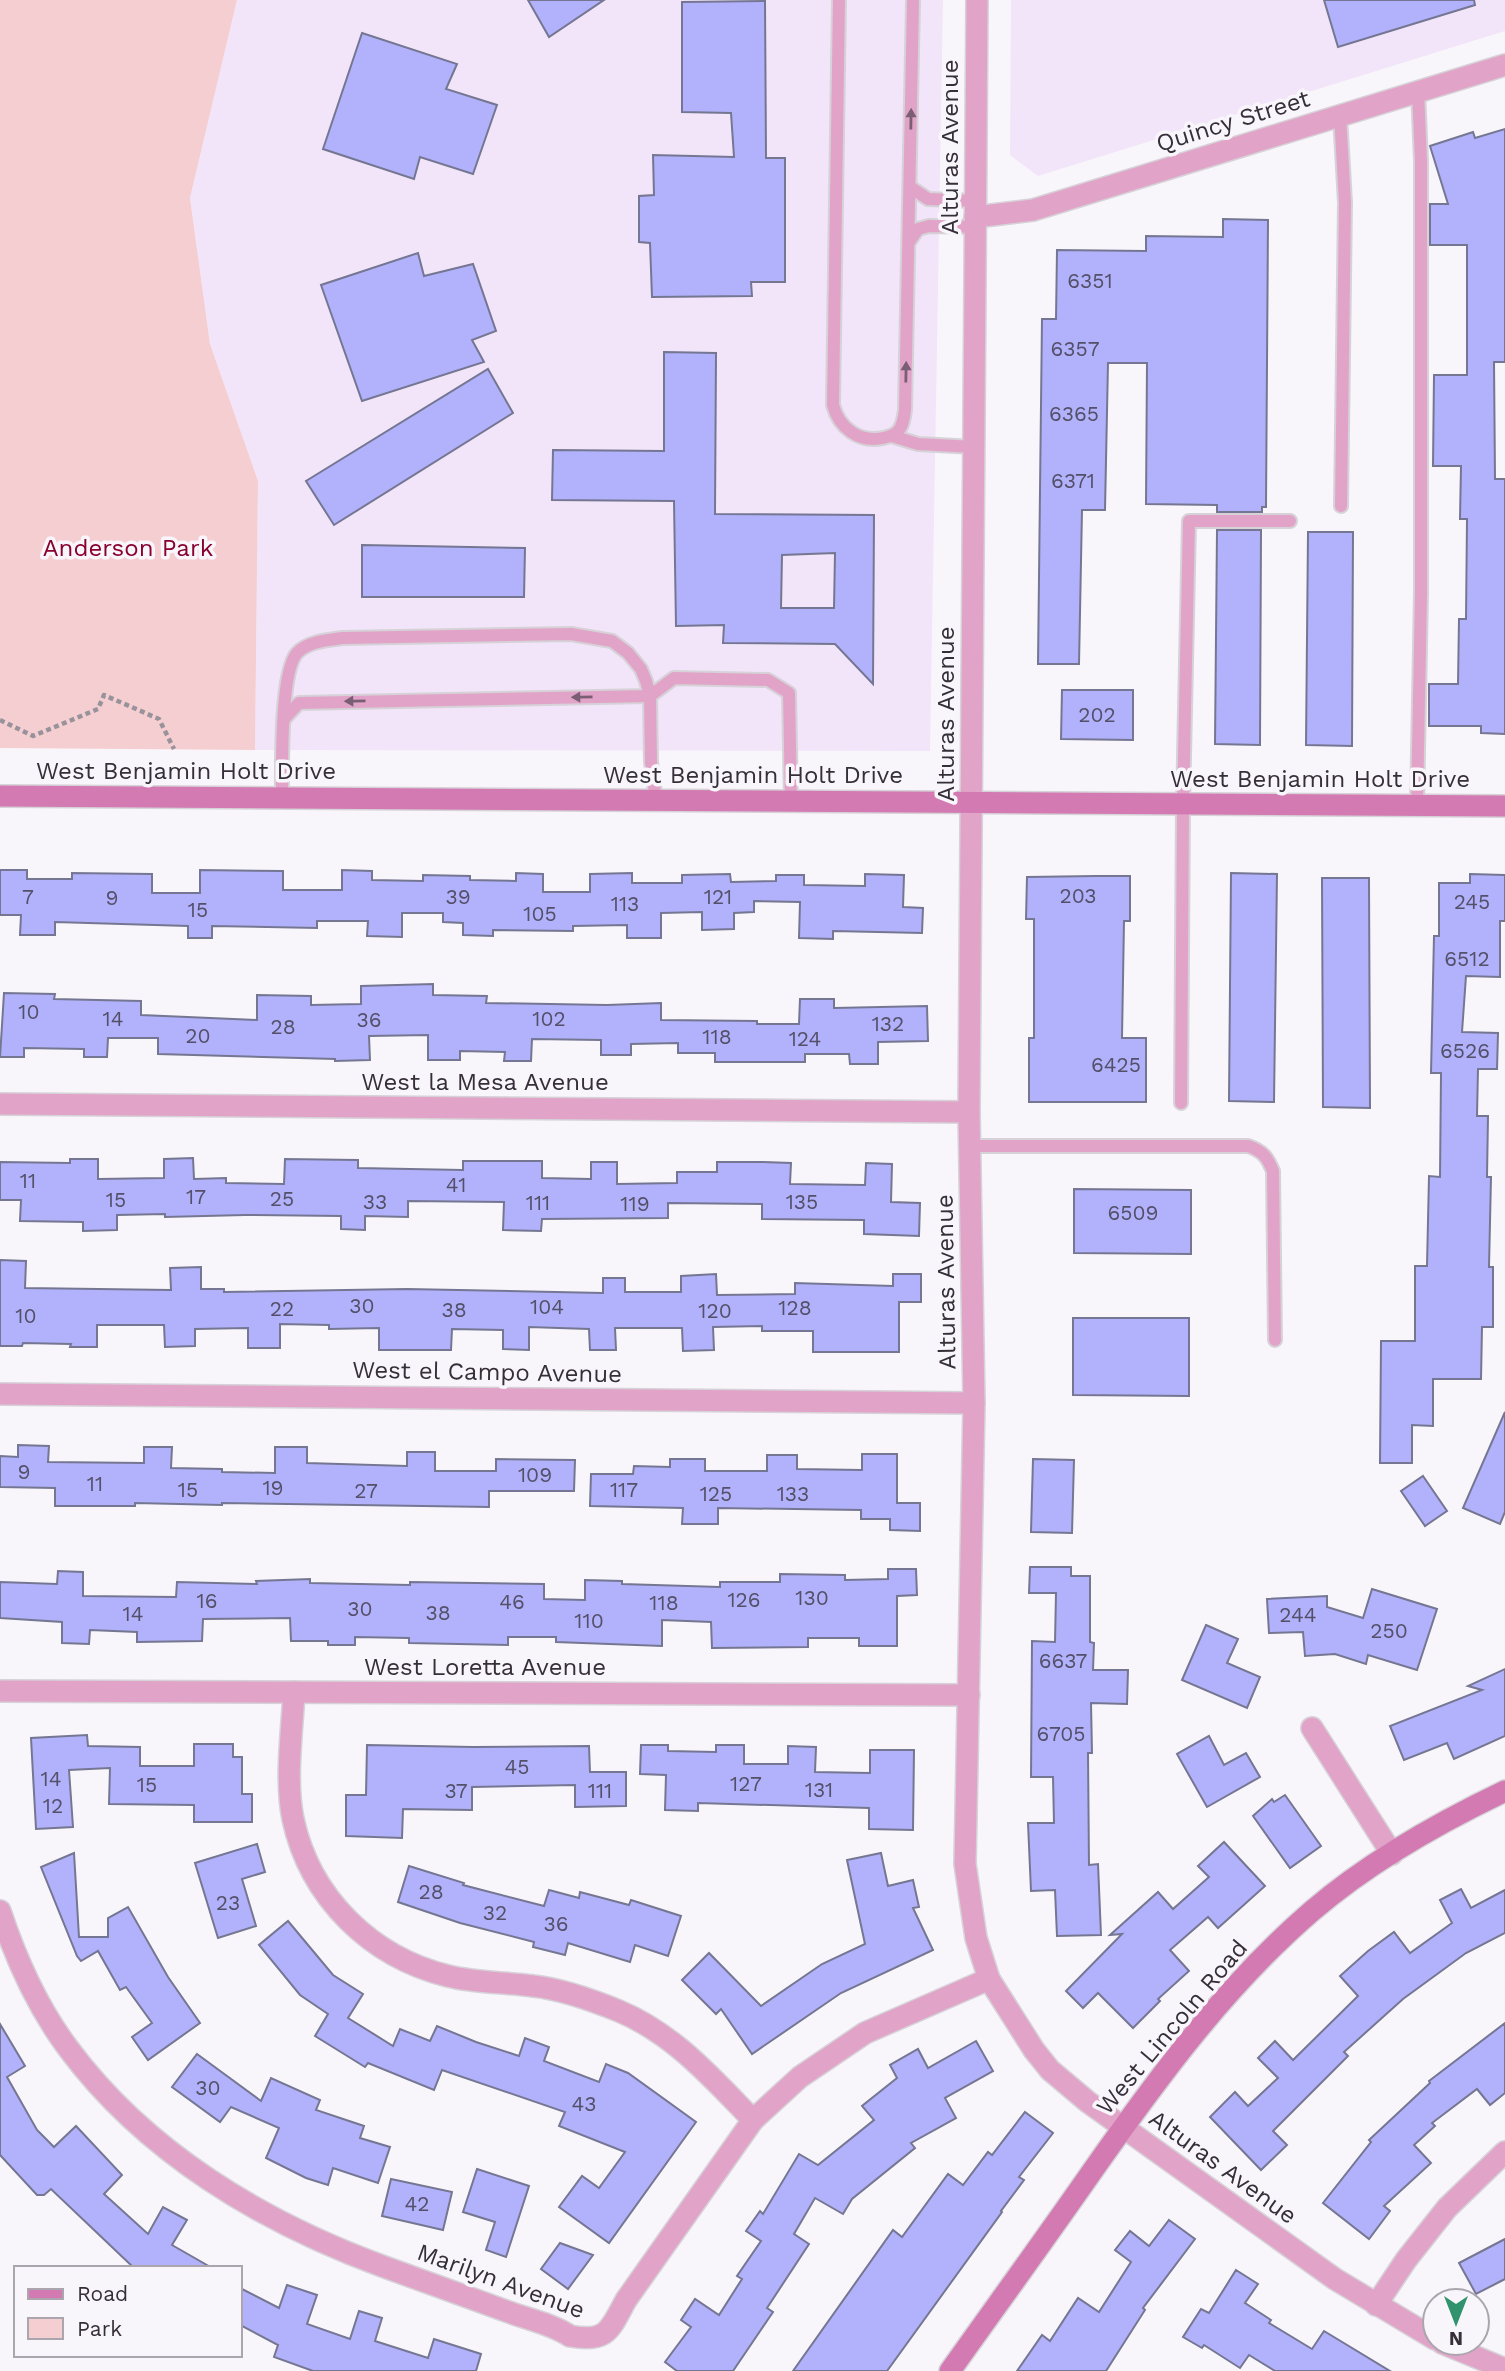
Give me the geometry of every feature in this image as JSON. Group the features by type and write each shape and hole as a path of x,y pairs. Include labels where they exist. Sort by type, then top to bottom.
{"main road":[{"name":"West Benjamin Holt Drive","path":"0,796 1505,806"},
{"name":"West Lincoln Road","path":"950,2371 1123,2127 1241,1978 1313,1910 1392,1854 1464,1811 1505,1791"}],"street":[{"name":"Alturas Avenue","path":"977,0 969,1112 974,1403 965,1864 968,1900 989,1979 1049,2070 1123,2127 1335,2279 1421,2331"},
{"name":"Quincy Street","path":"975,215 1033,210 1505,65"},
{"name":"West la Mesa Avenue","path":"0,1104 969,1112"},
{"name":"West el Campo Avenue","path":"0,1394 974,1403"},
{"name":"West Loretta Avenue","path":"0,1691 969,1695"},
{"path":"294,1692 291,1802 298,1837 328,1899 344,1916 386,1951 409,1963 448,1976 566,1992 619,2011 662,2035 692,2057 753,2120"},
{"path":"1312,1728 1392,1854"},
{"name":"Marilyn Avenue","path":"0,1911 8,1936 39,2002 66,2046 124,2112 178,2157 253,2207 346,2252 570,2336 590,2340 605,2334 611,2327 626,2300 753,2120 800,2077 865,2033 989,1979"},
{"path":"1377,2305 1406,2260 1447,2208 1505,2152"},
{"path":"1476,2357 1505,2369"}],"lane":[{"path":"839,0 833,405 839,421 856,437 880,439 899,431 905,410 913,0"},
{"path":"1417,805 1421,593 1421,161 1418,91"},
{"path":"1340,115 1345,203 1341,506"},
{"path":"909,187 928,200 975,215"},
{"path":"909,242 915,232 922,228 975,215"},
{"path":"892,436 918,444 974,447"},
{"path":"1181,1103 1183,804 1189,521 1290,521"},
{"path":"282,798 282,739 289,677 297,653 308,645 343,638 588,635 612,641 628,653 641,668 650,696 651,762 656,801"},
{"path":"285,718 299,703 650,696 674,678 768,680 789,693 791,802"},
{"path":"969,1146 1248,1146 1261,1151 1273,1171 1275,1340"}],"path":[{"path":"0,720 33,736 98,709 104,695 159,719 174,749"}],"shaded area":[{"path":"237,0 943,0 930,751 255,750 258,481 210,344 190,198"},
{"path":"1011,0 1505,0 1505,31 1038,176 1010,155"}],"green space":[{"name":"Anderson Park","path":"0,0 237,0 190,198 210,344 258,481 255,750 0,748"}],"building":[{"path":"528,0 604,0 549,37"},
{"path":"1324,0 1474,0 1475,5 1338,47"},
{"path":"765,1 766,158 785,158 785,282 751,282 752,296 652,297 650,243 639,242 639,196 654,195 653,155 734,157 731,113 682,112 682,2"},
{"path":"362,33 457,64 446,89 497,105 473,174 420,157 414,179 323,149"},
{"path":"1505,129 1505,362 1494,362 1495,479 1505,479 1505,734 1481,733 1481,726 1429,726 1429,684 1458,684 1459,619 1466,619 1467,519 1460,519 1461,466 1433,466 1434,375 1467,375 1467,245 1430,245 1430,204 1448,204 1430,146 1473,132 1475,138"},
{"path":"1223,219 1268,220 1266,507 1262,507 1262,512 1217,512 1217,505 1146,504 1147,363 1108,363 1105,510 1082,510 1079,664 1038,664 1042,319 1056,319 1057,250 1146,251 1146,236 1223,237"},
{"path":"418,253 424,276 473,264 496,331 472,340 484,362 362,401 321,285"},
{"path":"664,352 716,353 715,514 874,515 873,684 835,644 723,643 724,625 676,626 674,501 552,500 553,450 664,451","holes":["835,553 834,608 781,608 782,555"]},
{"path":"488,369 513,413 334,525 306,481"},
{"path":"1217,530 1261,530 1260,745 1215,744"},
{"path":"1308,532 1353,532 1352,746 1306,745"},
{"path":"362,545 525,548 524,597 362,597"},
{"path":"1062,690 1133,690 1133,740 1061,739"},
{"path":"0,870 27,870 27,879 72,879 72,873 152,874 152,893 200,893 200,870 283,871 283,890 342,890 342,870 372,871 372,880 423,881 423,875 516,881 516,873 543,874 543,892 590,892 590,874 632,873 632,883 682,883 682,875 730,874 731,882 776,881 776,875 804,875 804,885 865,886 865,874 904,875 903,907 923,908 922,933 833,931 833,939 799,938 800,902 754,901 754,912 734,913 734,929 702,930 702,912 661,913 661,938 627,938 627,925 573,926 573,931 493,930 493,936 463,935 463,923 443,922 443,913 402,913 402,937 367,936 368,921 317,921 317,928 212,926 212,938 188,938 188,926 55,922 55,935 20,935 21,915 0,915"},
{"path":"1231,873 1277,874 1274,1102 1229,1101"},
{"path":"1470,874 1505,875 1505,921 1500,921 1500,977 1466,976 1462,1032 1498,1033 1497,1069 1478,1069 1477,1116 1488,1116 1487,1177 1491,1177 1489,1267 1493,1267 1493,1327 1482,1327 1481,1379 1433,1379 1433,1426 1412,1425 1412,1463 1380,1463 1381,1341 1415,1341 1415,1266 1427,1266 1429,1176 1440,1177 1441,1073 1431,1073 1434,936 1439,936 1439,883 1470,883"},
{"path":"1130,876 1130,921 1124,921 1122,1038 1146,1038 1146,1102 1029,1102 1029,1038 1034,1038 1034,919 1026,919 1027,877"},
{"path":"1322,878 1369,878 1370,1108 1323,1107"},
{"path":"433,984 433,995 487,996 486,1003 661,1003 661,1020 799,1024 800,999 834,999 834,1008 927,1006 928,1041 878,1042 878,1064 850,1064 849,1054 805,1054 805,1062 715,1062 715,1053 678,1053 678,1043 631,1044 631,1055 601,1055 601,1040 532,1039 531,1061 504,1061 505,1052 460,1051 460,1060 428,1060 428,1035 369,1036 370,1060 158,1054 158,1038 108,1038 107,1057 84,1057 84,1049 24,1048 24,1057 0,1057 4,993 55,994 54,999 141,1001 141,1015 257,1020 257,995 311,996 311,1005 361,1004 361,986"},
{"path":"193,1158 194,1179 226,1178 226,1183 284,1184 285,1159 358,1160 358,1168 463,1170 463,1161 542,1161 542,1178 591,1179 591,1162 617,1162 617,1184 677,1183 677,1172 717,1172 717,1162 763,1162 791,1163 790,1184 865,1185 866,1163 892,1164 891,1202 920,1203 919,1236 864,1234 864,1220 762,1219 762,1204 668,1203 668,1218 542,1219 541,1231 503,1230 504,1202 408,1201 408,1217 365,1216 365,1230 341,1229 341,1216 165,1217 165,1214 117,1215 117,1230 83,1231 83,1222 20,1221 21,1200 0,1200 0,1162 70,1163 70,1159 98,1159 98,1179 164,1178 164,1159"},
{"path":"1074,1189 1191,1190 1191,1254 1074,1253"},
{"path":"0,1260 26,1261 25,1288 171,1290 170,1268 201,1267 201,1289 224,1289 224,1292 407,1289 603,1293 603,1278 625,1278 625,1292 681,1292 681,1276 716,1274 717,1295 795,1294 795,1283 893,1286 893,1274 921,1274 921,1302 899,1302 899,1352 813,1352 813,1331 762,1331 762,1326 713,1327 714,1350 683,1351 682,1328 615,1328 616,1350 590,1350 589,1329 529,1327 529,1350 503,1349 503,1330 452,1329 451,1350 379,1350 379,1328 329,1329 329,1325 280,1324 280,1348 248,1348 248,1328 195,1329 195,1346 165,1347 164,1325 97,1325 97,1347 23,1343 22,1346 0,1346"},
{"path":"1073,1318 1189,1318 1189,1396 1073,1395"},
{"path":"1505,1412 1505,1512 1500,1524 1463,1508"},
{"path":"18,1445 49,1446 48,1462 144,1463 144,1447 172,1447 171,1468 222,1469 222,1472 275,1473 275,1447 307,1447 307,1463 407,1466 407,1452 435,1452 435,1471 496,1471 496,1459 575,1460 574,1491 489,1491 489,1507 222,1503 55,1506 55,1488 0,1487 0,1456 18,1457"},
{"path":"862,1454 897,1454 897,1503 920,1503 920,1531 890,1530 890,1519 861,1519 861,1510 718,1508 718,1524 682,1524 683,1508 590,1506 591,1474 633,1474 634,1466 670,1467 670,1459 705,1459 705,1471 767,1471 767,1455 797,1455 797,1469 862,1470"},
{"path":"1033,1459 1074,1460 1072,1533 1031,1532"},
{"path":"1423,1476 1447,1511 1425,1526 1401,1491"},
{"path":"1030,1567 1071,1567 1071,1576 1090,1576 1090,1642 1094,1643 1093,1670 1128,1670 1127,1704 1091,1703 1092,1753 1088,1753 1089,1865 1098,1864 1101,1935 1057,1936 1055,1890 1031,1891 1028,1823 1054,1823 1053,1777 1031,1777 1032,1641 1055,1642 1056,1593 1029,1593"},
{"path":"888,1569 916,1569 917,1595 897,1596 897,1646 859,1646 859,1638 808,1638 808,1647 712,1648 711,1622 662,1620 662,1646 556,1642 556,1637 508,1637 508,1645 409,1643 409,1638 355,1637 355,1645 328,1645 328,1641 291,1641 290,1618 203,1619 202,1641 137,1642 137,1632 90,1630 89,1644 62,1643 62,1622 0,1618 0,1582 57,1584 58,1571 83,1572 83,1596 176,1597 177,1582 257,1584 256,1581 310,1579 310,1583 544,1584 544,1599 585,1600 585,1580 720,1587 720,1582 780,1582 780,1574 845,1575 845,1580 888,1579"},
{"path":"1372,1589 1437,1609 1417,1670 1368,1655 1366,1664 1335,1654 1305,1656 1303,1632 1269,1633 1267,1599 1327,1596 1327,1607 1363,1618"},
{"path":"1206,1625 1238,1639 1227,1663 1260,1677 1247,1708 1182,1680"},
{"path":"1505,1669 1505,1736 1454,1759 1447,1743 1404,1760 1390,1726 1482,1690 1468,1686"},
{"path":"87,1735 88,1746 140,1747 140,1766 194,1766 194,1744 233,1744 233,1757 242,1757 242,1794 252,1794 252,1822 194,1822 194,1805 109,1804 110,1768 69,1770 73,1827 36,1829 31,1738"},
{"path":"1209,1736 1224,1765 1246,1753 1260,1777 1207,1807 1177,1754"},
{"path":"367,1745 589,1746 590,1772 626,1772 626,1806 575,1807 575,1785 472,1787 472,1810 403,1809 402,1838 346,1836 346,1795 366,1795"},
{"path":"641,1745 668,1745 668,1751 716,1752 716,1745 744,1745 744,1764 788,1764 788,1746 816,1747 815,1772 870,1773 870,1750 914,1750 913,1830 869,1829 869,1808 698,1803 698,1811 665,1810 666,1775 640,1774"},
{"path":"1285,1795 1321,1846 1290,1868 1253,1816 1272,1799 1274,1802"},
{"path":"1224,1842 1265,1886 1218,1928 1208,1917 1170,1950 1189,1971 1158,1999 1160,2001 1133,2028 1098,1993 1083,2008 1066,1991 1122,1934 1110,1935 1158,1892 1173,1909 1209,1877 1198,1866"},
{"path":"257,1844 265,1872 242,1879 256,1926 218,1938 195,1863"},
{"path":"74,1853 79,1937 108,1937 108,1918 128,1907 168,1977 200,2023 148,2060 132,2037 152,2023 126,1987 120,1990 98,1951 81,1961 77,1956 41,1867"},
{"path":"881,1853 888,1886 913,1880 919,1907 913,1908 933,1950 841,1993 752,2054 721,2009 716,2014 682,1980 709,1953 761,2006 822,1964 865,1944 847,1860"},
{"path":"409,1866 464,1883 463,1885 544,1906 549,1890 579,1898 580,1892 629,1905 631,1900 681,1916 668,1956 635,1945 630,1962 568,1943 565,1955 533,1947 534,1942 460,1923 398,1902"},
{"path":"1461,1889 1471,1908 1505,1890 1505,1933 1466,1953 1403,1999 1344,2052 1348,2056 1273,2131 1287,2145 1261,2170 1210,2117 1235,2092 1248,2106 1278,2078 1258,2058 1275,2041 1293,2060 1358,1996 1340,1976 1368,1951 1394,1932 1410,1953 1452,1923 1440,1900"},
{"path":"288,1921 333,1975 363,1994 348,2018 393,2046 400,2029 430,2041 437,2026 519,2056 525,2038 549,2047 544,2061 599,2082 606,2064 628,2073 696,2122 609,2243 559,2207 582,2176 599,2188 625,2152 559,2126 565,2112 442,2070 434,2090 368,2063 365,2067 315,2036 328,2014 300,1995 259,1945"},
{"path":"1505,2023 1505,2093 1490,2105 1477,2089 1432,2123 1435,2126 1414,2145 1431,2163 1384,2206 1390,2211 1369,2239 1323,2203 1371,2142 1369,2140 1430,2083 1429,2081"},
{"path":"0,2024 25,2066 7,2077 37,2130 54,2147 76,2126 122,2175 104,2194 148,2234 163,2207 187,2220 172,2245 209,2266 132,2266 51,2189 44,2195 37,2195 0,2155"},
{"path":"976,2041 993,2071 945,2098 956,2118 911,2143 915,2148 852,2199 843,2214 815,2198 794,2234 809,2244 767,2308 773,2312 733,2371 677,2371 665,2362 691,2327 681,2320 695,2299 719,2315 742,2279 737,2276 761,2241 746,2231 760,2211 763,2214 799,2154 818,2165 874,2120 862,2106 897,2078 890,2065 918,2049 928,2068"},
{"path":"197,2054 261,2101 271,2078 320,2100 316,2110 364,2126 360,2138 390,2147 378,2183 333,2168 328,2185 306,2178 266,2158 279,2128 231,2107 220,2122 172,2087"},
{"path":"1025,2112 1053,2133 1019,2177 1024,2180 1002,2212 887,2371 793,2371 893,2230 902,2237 948,2174 963,2185 988,2152 992,2155"},
{"path":"477,2169 529,2186 506,2257 486,2250 495,2222 463,2212"},
{"path":"391,2179 452,2192 443,2230 382,2216"},
{"path":"1169,2220 1195,2239 1143,2308 1145,2310 1106,2371 1017,2371 1042,2335 1050,2341 1078,2298 1099,2312 1131,2262 1115,2250 1130,2231 1149,2246"},
{"path":"1505,2239 1505,2279 1490,2287 1472,2287 1459,2263"},
{"path":"560,2243 593,2255 568,2289 541,2269"},
{"path":"1236,2270 1258,2284 1245,2303 1271,2320 1269,2323 1312,2349 1324,2331 1390,2371 1275,2371 1249,2355 1240,2368 1204,2345 1202,2348 1183,2337 1201,2309 1209,2313"},
{"path":"287,2285 317,2295 307,2324 350,2339 359,2311 382,2318 375,2341 428,2358 434,2339 481,2354 476,2371 313,2371 274,2357 278,2345 242,2326 242,2289 279,2308"}]}
